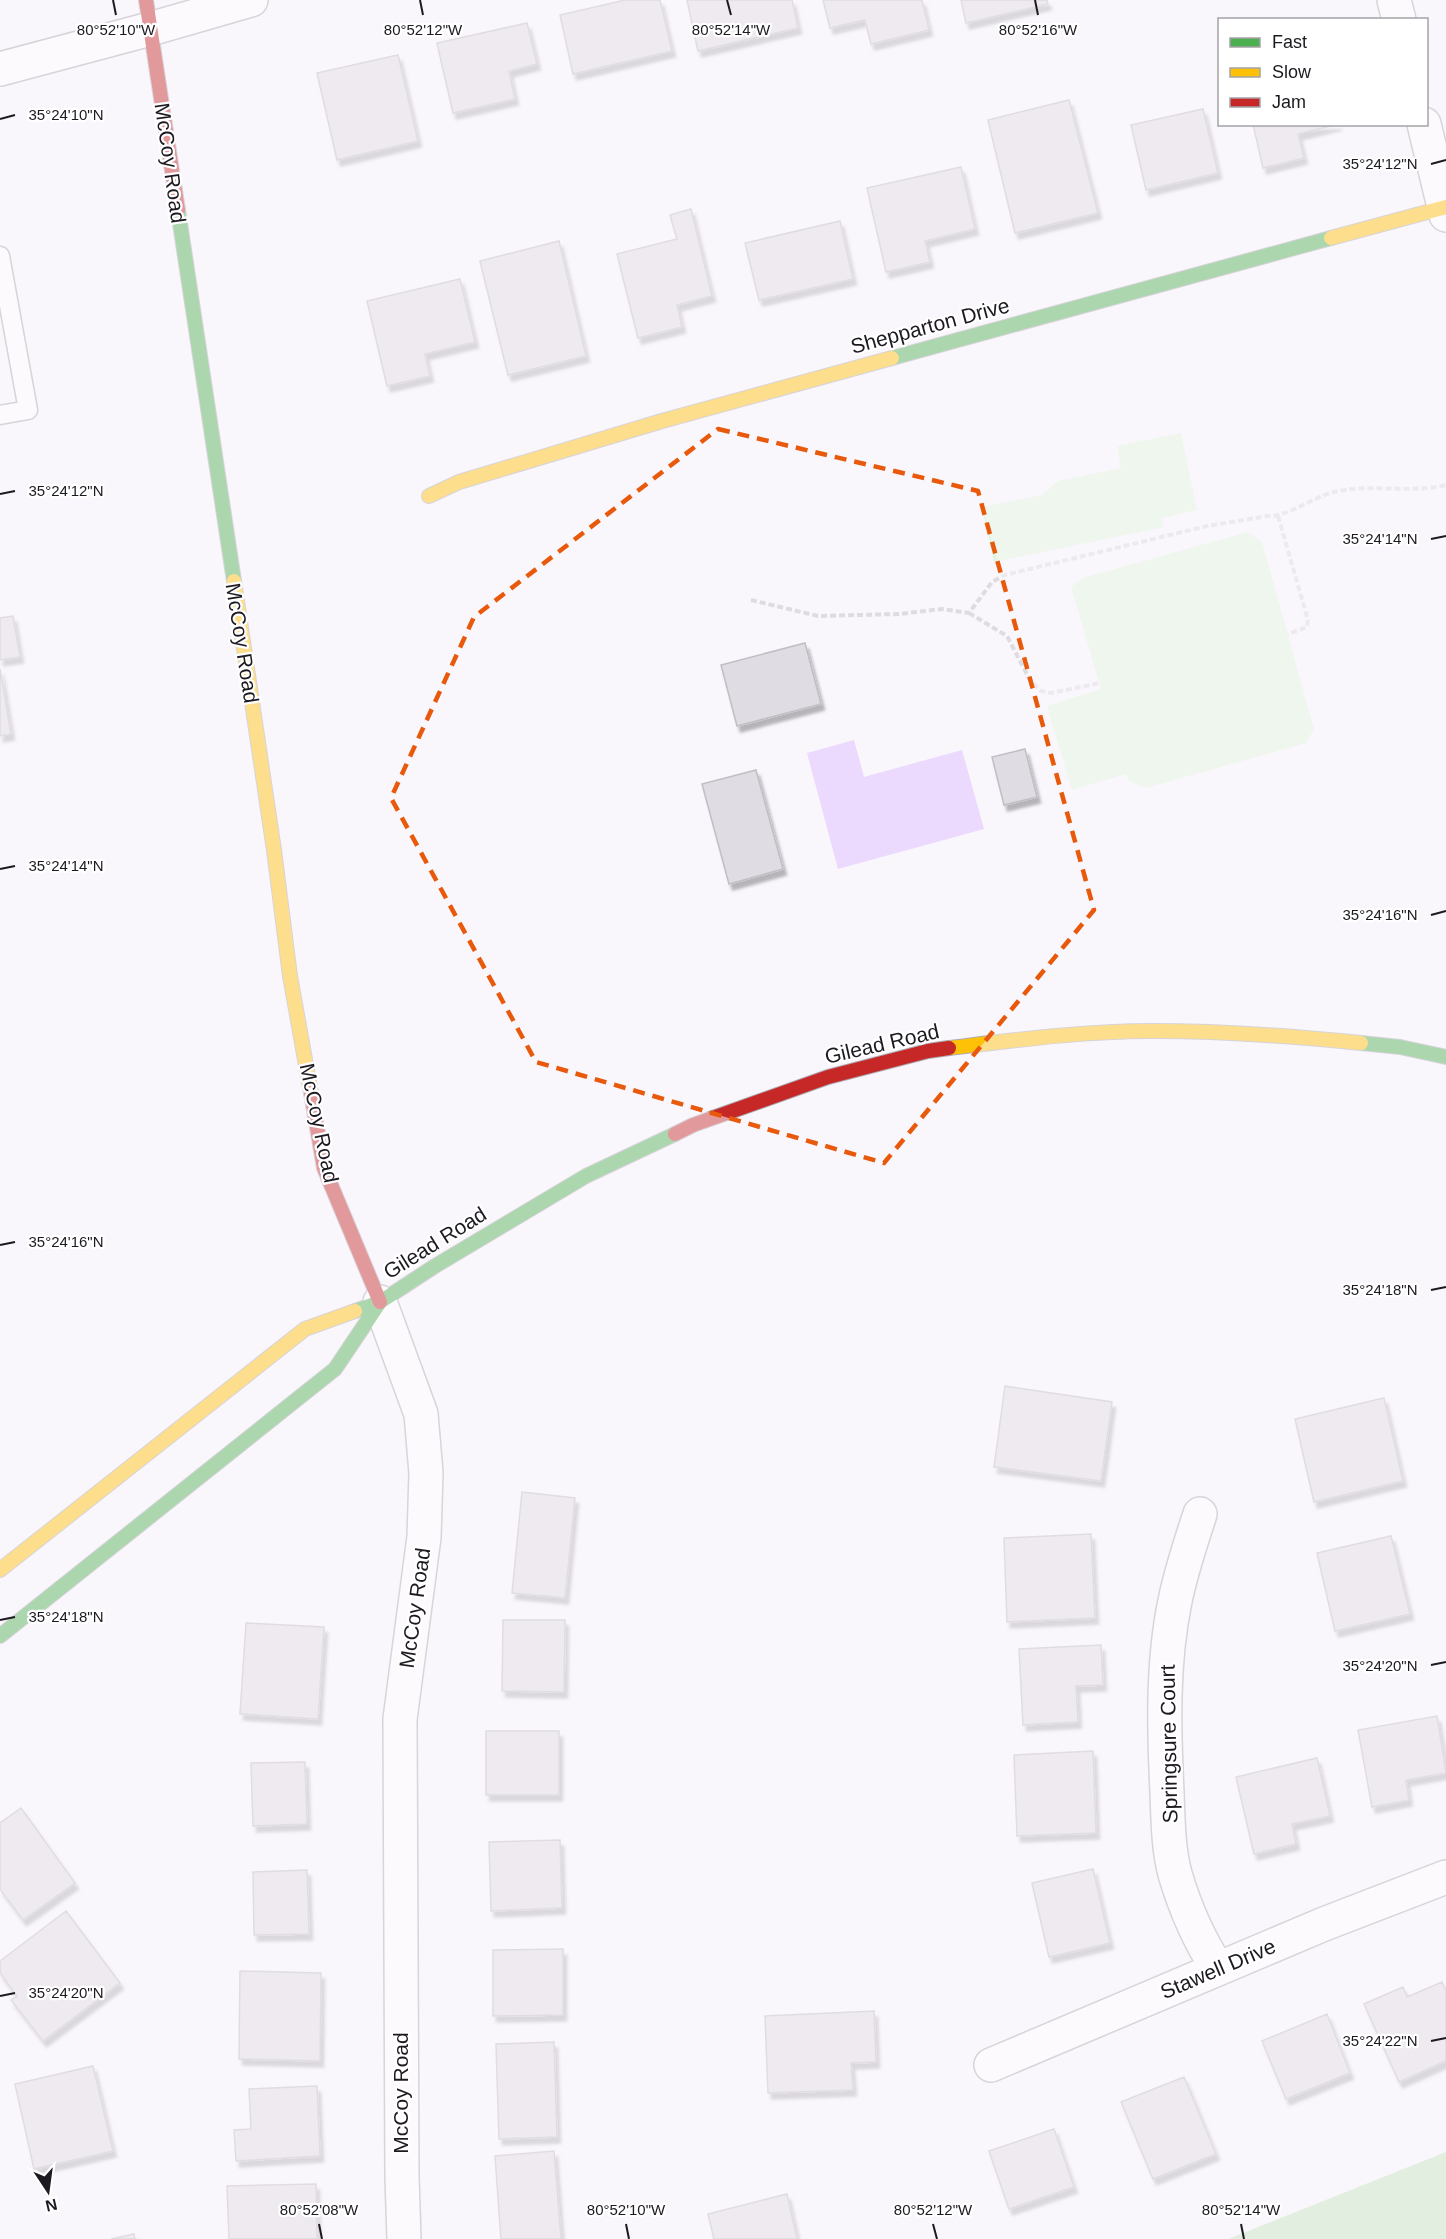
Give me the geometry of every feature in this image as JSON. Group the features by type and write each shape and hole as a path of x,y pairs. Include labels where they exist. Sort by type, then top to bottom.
{"main road":[{"name":"McCoy Road","path":"148,15 274,850 290,976 324,1168 380,1302"},
{"name":"Shepparton Drive","path":"429,496 459,482 662,421 1446,210"},
{"name":"Gilead Road","path":"0,1570 305,1329 380,1302 435,1266 586,1176 693,1125 828,1077 928,1051 1049,1036 1152,1031 1304,1037 1400,1047 1446,1057"},
{"name":"Gilead Road","path":"0,1636 335,1369 380,1302"}],"street":[{"path":"0,69 148,15 251,0"},
{"path":"1394,0 1398,18"},
{"path":"1425,126 1446,210"},
{"name":"McCoy Road","path":"380,1302 421,1414 426,1473 424,1537 399,1719 404,2239"},
{"name":"Springsure Court","path":"1200,1514 1174,1602 1167,1667 1166,1766 1175,1872 1199,1940 1218,1969"},
{"name":"Stawell Drive","path":"991,2065 1324,1924 1446,1877"}],"lane":[{"path":"0,256 8,336 28,410 0,415"}],"path":[{"path":"969,613 992,582 1005,575 1206,526 1278,516 1303,503 1334,492 1370,488 1432,488 1446,485"},
{"path":"1278,516 1308,620 1307,627 1288,634"},
{"path":"751,600 818,616 899,614 942,609 969,613 1007,636 1030,680 1041,691 1051,693 1100,682"}],"highlighted area":[{"path":"718,429 978,491 1094,910 884,1163 536,1062 391,798 474,617"}],"green space":[{"path":"1181,433 1197,510 1162,518 1164,527 994,562 982,507 1042,495 1058,481 1121,468 1117,446"},
{"path":"1248,532 1262,542 1314,729 1306,743 1146,788 1129,781 1126,774 1072,790 1047,706 1101,689 1071,587 1083,578"},
{"path":"1446,2152 1446,2239 1228,2239"}],"shaded area":[{"path":"854,740 864,777 962,750 984,829 838,869 807,753"}],"building":[{"path":"625,0 660,0 672,51 573,74 560,15"},
{"path":"687,0 792,0 798,28 698,51"},
{"path":"823,0 922,0 929,30 871,44 865,20 830,28"},
{"path":"961,0 1047,0 1048,4 966,23"},
{"path":"527,23 537,64 509,71 515,99 453,113 437,43"},
{"path":"398,55 418,141 337,160 317,73"},
{"path":"1069,100 1098,213 1015,233 988,120"},
{"path":"1203,109 1218,173 1146,190 1131,125"},
{"path":"1253,126 1331,126 1298,134 1304,158 1263,168"},
{"path":"961,167 975,229 925,241 930,262 886,272 867,188"},
{"path":"691,209 712,296 677,305 682,327 638,338 617,254 677,239 670,215"},
{"path":"840,221 853,279 759,300 745,243"},
{"path":"559,241 586,356 508,375 480,261"},
{"path":"460,279 475,342 425,354 430,376 387,386 367,301"},
{"path":"13,616 20,657 0,660 0,618"},
{"path":"805,643 821,704 737,726 721,665"},
{"path":"0,669 11,734 0,736"},
{"path":"1025,749 1037,797 1004,805 992,757"},
{"path":"756,770 783,869 729,884 702,784"},
{"path":"1005,1386 1112,1402 1101,1481 994,1467"},
{"path":"1384,1398 1403,1481 1314,1502 1295,1419"},
{"path":"522,1492 575,1498 565,1598 512,1593"},
{"path":"1091,1534 1095,1618 1007,1622 1004,1538"},
{"path":"1391,1536 1410,1614 1335,1631 1317,1553"},
{"path":"503,1620 565,1620 564,1692 502,1691"},
{"path":"246,1623 324,1627 318,1719 240,1714"},
{"path":"1101,1645 1103,1685 1076,1686 1078,1722 1023,1725 1019,1649"},
{"path":"1437,1716 1446,1773 1406,1780 1409,1800 1372,1807 1358,1730"},
{"path":"486,1731 559,1731 559,1795 486,1795"},
{"path":"1093,1751 1096,1833 1017,1836 1014,1755"},
{"path":"1317,1758 1330,1816 1292,1824 1296,1844 1254,1854 1236,1777"},
{"path":"305,1762 307,1824 253,1826 251,1763"},
{"path":"21,1808 75,1883 23,1920 0,1889 0,1823"},
{"path":"560,1840 562,1908 491,1911 489,1842"},
{"path":"1093,1869 1110,1943 1049,1957 1032,1883"},
{"path":"307,1870 309,1934 254,1935 253,1872"},
{"path":"66,1911 120,1983 43,2041 11,2000 17,1996 0,1973 0,1961"},
{"path":"563,1949 563,2015 493,2016 493,1950"},
{"path":"240,1971 321,1973 320,2061 239,2059"},
{"path":"1442,1982 1446,1990 1446,2061 1399,2082 1364,2004 1403,1987 1407,1997"},
{"path":"874,2011 876,2062 851,2063 853,2090 768,2093 765,2016"},
{"path":"1327,2014 1350,2073 1286,2099 1262,2041"},
{"path":"554,2042 557,2137 499,2139 496,2044"},
{"path":"93,2066 113,2151 34,2169 15,2084"},
{"path":"1184,2077 1216,2154 1153,2179 1121,2102"},
{"path":"317,2086 320,2156 236,2161 234,2130 251,2129 249,2089"},
{"path":"1054,2129 1074,2187 1009,2209 989,2151"},
{"path":"554,2151 561,2239 501,2239 495,2156"},
{"path":"316,2184 317,2239 229,2239 227,2186"},
{"path":"787,2194 797,2239 714,2239 708,2214"},
{"path":"134,2234 135,2239 111,2239"}],"traffic: fast":[{"path":"178,210 234,581"},
{"path":"892,358 1331,238"},
{"path":"1361,1043 1400,1047 1446,1057"},
{"path":"355,1311 380,1302 435,1266 586,1176 675,1134"},
{"path":"0,1636 335,1369 380,1302"}],"traffic: slow":[{"path":"1331,238 1446,207"},
{"path":"429,496 459,482 662,421 892,358"},
{"path":"234,581 274,850 290,976 311,1093"},
{"path":"949,1048 1076,1034 1127,1031 1257,1034 1361,1043"},
{"path":"0,1570 305,1329 355,1311"}],"traffic: jam":[{"path":"146,0 178,210"},
{"path":"675,1134 693,1125 828,1077 928,1051 949,1048"},
{"path":"311,1093 324,1168 380,1302"}]}
